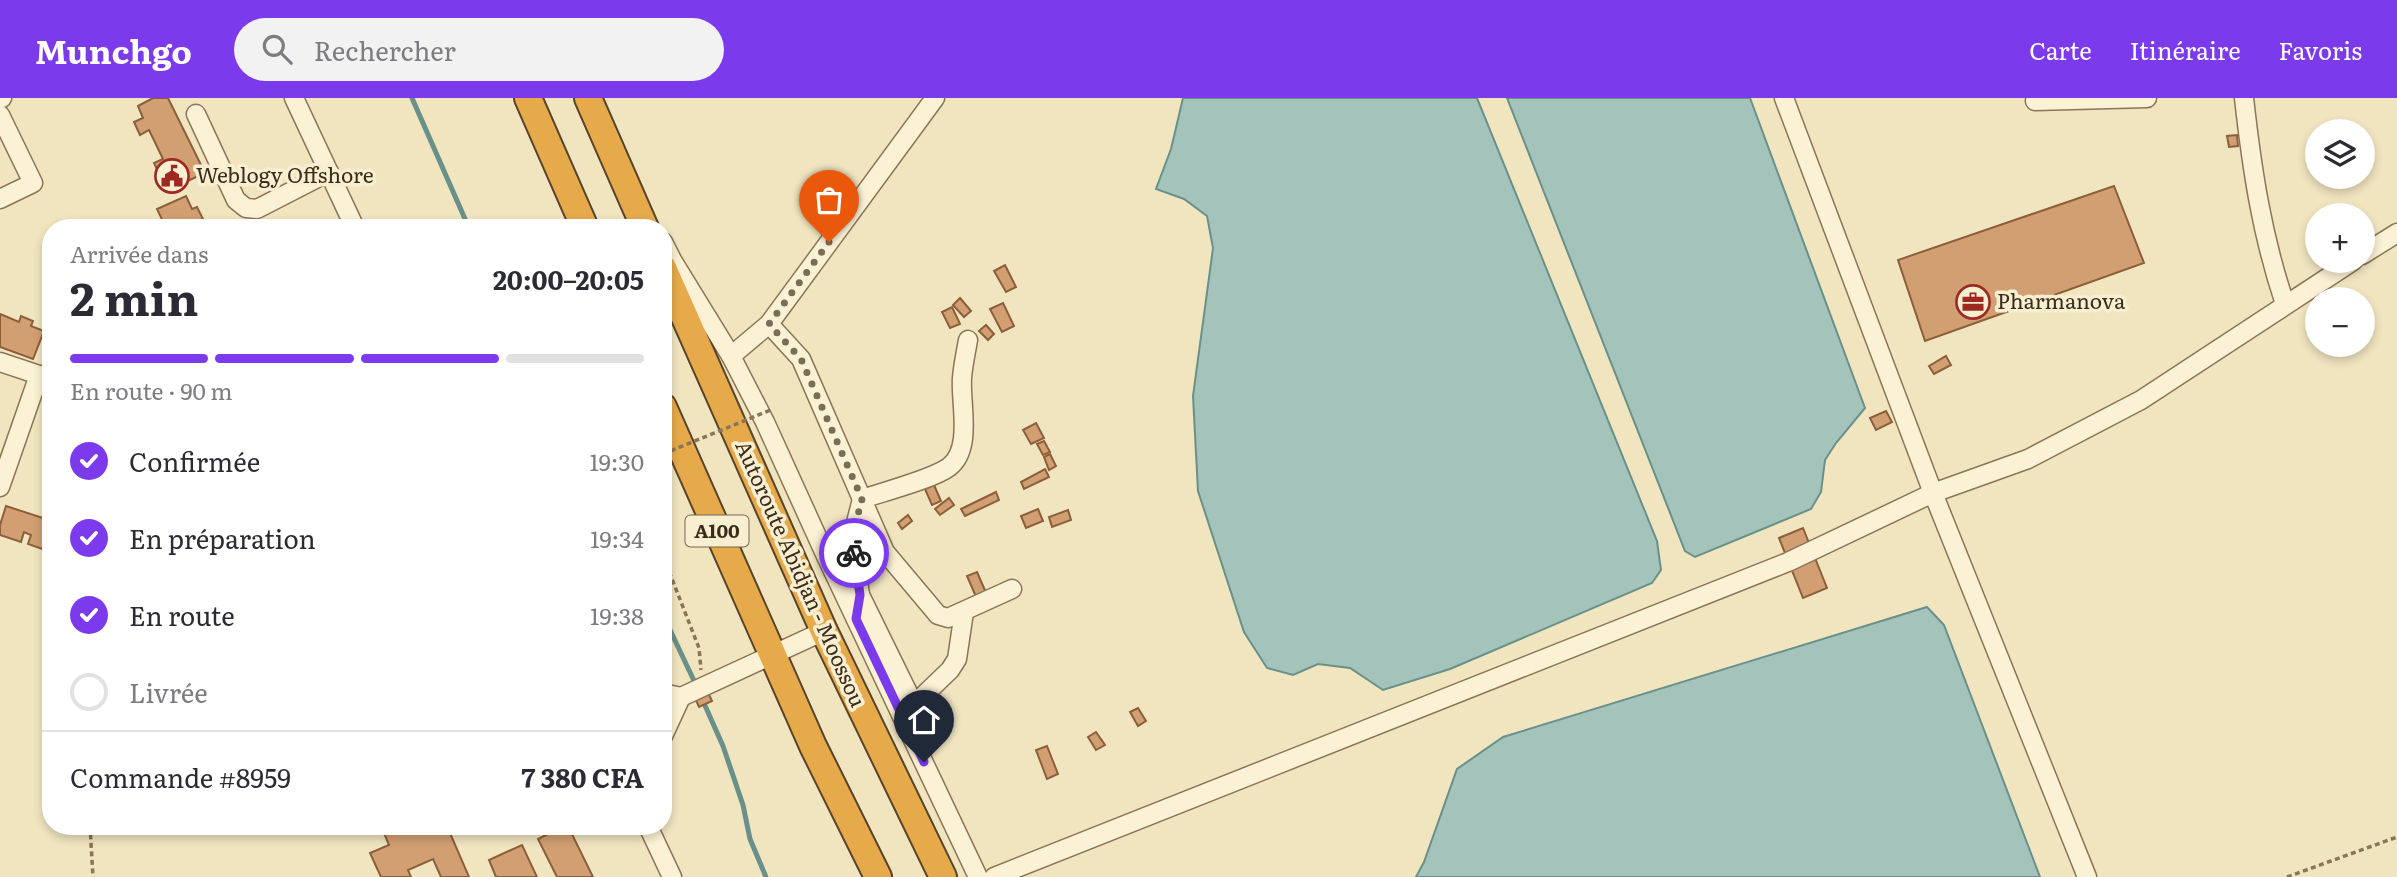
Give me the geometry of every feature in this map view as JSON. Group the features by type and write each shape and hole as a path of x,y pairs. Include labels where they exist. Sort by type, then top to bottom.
{"highway":[{"path":"528,98 581,219"},
{"path":"588,98 641,219"},
{"name":"Autoroute Abidjan - Moossou","path":"672,288 824,632 943,877"},
{"name":"A100","path":"672,427 813,746 878,877"}],"street":[{"path":"294,98 351,219"},
{"path":"598,98 652,219"},
{"path":"731,356 769,324 935,98"},
{"path":"1784,98 1933,493 2087,877"},
{"path":"2035,101 2147,98"},
{"path":"2244,98 2252,176 2270,260 2285,304"},
{"path":"196,114 236,200 246,208 257,209 329,172"},
{"path":"0,116 33,183 0,199"},
{"path":"2375,247 2397,233"},
{"path":"672,262 731,356 765,422 856,619 908,710"},
{"path":"994,877 1788,562 1933,493 2028,459 2141,400 2334,273"},
{"path":"769,324 801,359 885,552 938,615 948,618 1012,589"},
{"path":"862,499 950,467 957,458 964,439 962,379 968,340"},
{"path":"0,362 42,376"},
{"path":"0,487 42,384"},
{"path":"862,499 854,530 860,595 978,877"},
{"path":"825,554 868,548 885,552"},
{"path":"856,619 860,595"},
{"path":"908,710 945,678 957,659 964,612"},
{"path":"672,695 701,688 824,632"},
{"path":"652,835 672,877"}],"path":[{"path":"672,450 774,409"},
{"path":"672,579 699,649 701,688"},
{"path":"91,835 93,877"},
{"path":"2287,877 2397,837"}],"water":[{"path":"1183,98 1477,98 1657,541 1661,570 1652,583 1450,669 1383,690 1350,668 1318,664 1293,675 1267,668 1244,632 1198,491 1193,396 1213,248 1207,216 1184,199 1156,189 1171,149"},
{"path":"1507,98 1750,98 1865,408 1825,460 1821,492 1811,509 1695,557 1685,551"},
{"path":"1927,607 1944,625 2040,877 1416,877 1424,862 1457,769 1503,737"}],"building":[{"path":"153,98 168,98 205,173 177,186 169,172 160,176 154,163 163,159 149,130 140,135 134,122 143,118 138,106"},
{"path":"2237,135 2238,146 2229,147 2227,136"},
{"name":"Pharmanova","path":"2114,186 2144,263 1925,341 1898,260"},
{"path":"186,196 192,209 197,207 203,219 162,219 157,209"},
{"path":"1005,265 1016,287 1006,292 994,271"},
{"path":"960,298 971,311 964,317 953,305"},
{"path":"1003,303 1014,326 1002,332 990,309"},
{"path":"952,307 960,324 950,328 942,312"},
{"path":"0,314 19,322 21,316 33,321 31,326 42,330 33,359 0,347"},
{"path":"986,325 994,334 988,340 979,331"},
{"path":"1946,356 1951,365 1934,374 1929,366"},
{"path":"1886,411 1892,422 1876,430 1870,418"},
{"path":"1036,423 1044,438 1031,444 1023,430"},
{"path":"1044,441 1050,452 1043,455 1037,444"},
{"path":"1050,454 1056,466 1049,470 1044,457"},
{"path":"1045,469 1049,477 1024,489 1021,482"},
{"path":"934,485 941,501 932,505 925,489"},
{"path":"996,492 999,500 965,516 961,509"},
{"path":"949,498 954,505 940,515 935,509"},
{"path":"6,506 42,518 42,549 28,544 31,535 24,532 21,542 0,535"},
{"path":"1038,509 1043,521 1026,528 1021,516"},
{"path":"1068,510 1071,520 1052,527 1049,517"},
{"path":"908,515 912,521 902,529 898,523"},
{"path":"1803,528 1827,588 1803,598 1779,538"},
{"path":"977,572 987,595 977,599 967,576"},
{"path":"706,688 712,701 699,707 693,694"},
{"path":"1138,708 1146,721 1138,726 1130,712"},
{"path":"1096,732 1105,745 1096,750 1088,737"},
{"path":"1047,746 1058,774 1047,779 1036,750"},
{"path":"385,835 451,835 469,877 441,877 433,859 408,870 411,877 381,877 370,853 389,845"},
{"path":"546,835 572,835 593,877 557,877 538,839"},
{"path":"522,845 537,877 496,877 489,860"}],"waterway":[{"path":"412,98 465,219"},
{"path":"672,634 696,685"},
{"path":"703,701 723,746 743,805 750,839 766,877"}],"way so far":[{"path":"829,242 769,324 801,359 862,499 854,530 854,553"}],"place":[{"name":"Weblogy Offshore","path":"172,176"},
{"name":"Pharmanova","path":"1973,302"}],"route":[{"path":"854,553 860,595 856,619 924,762"}]}
